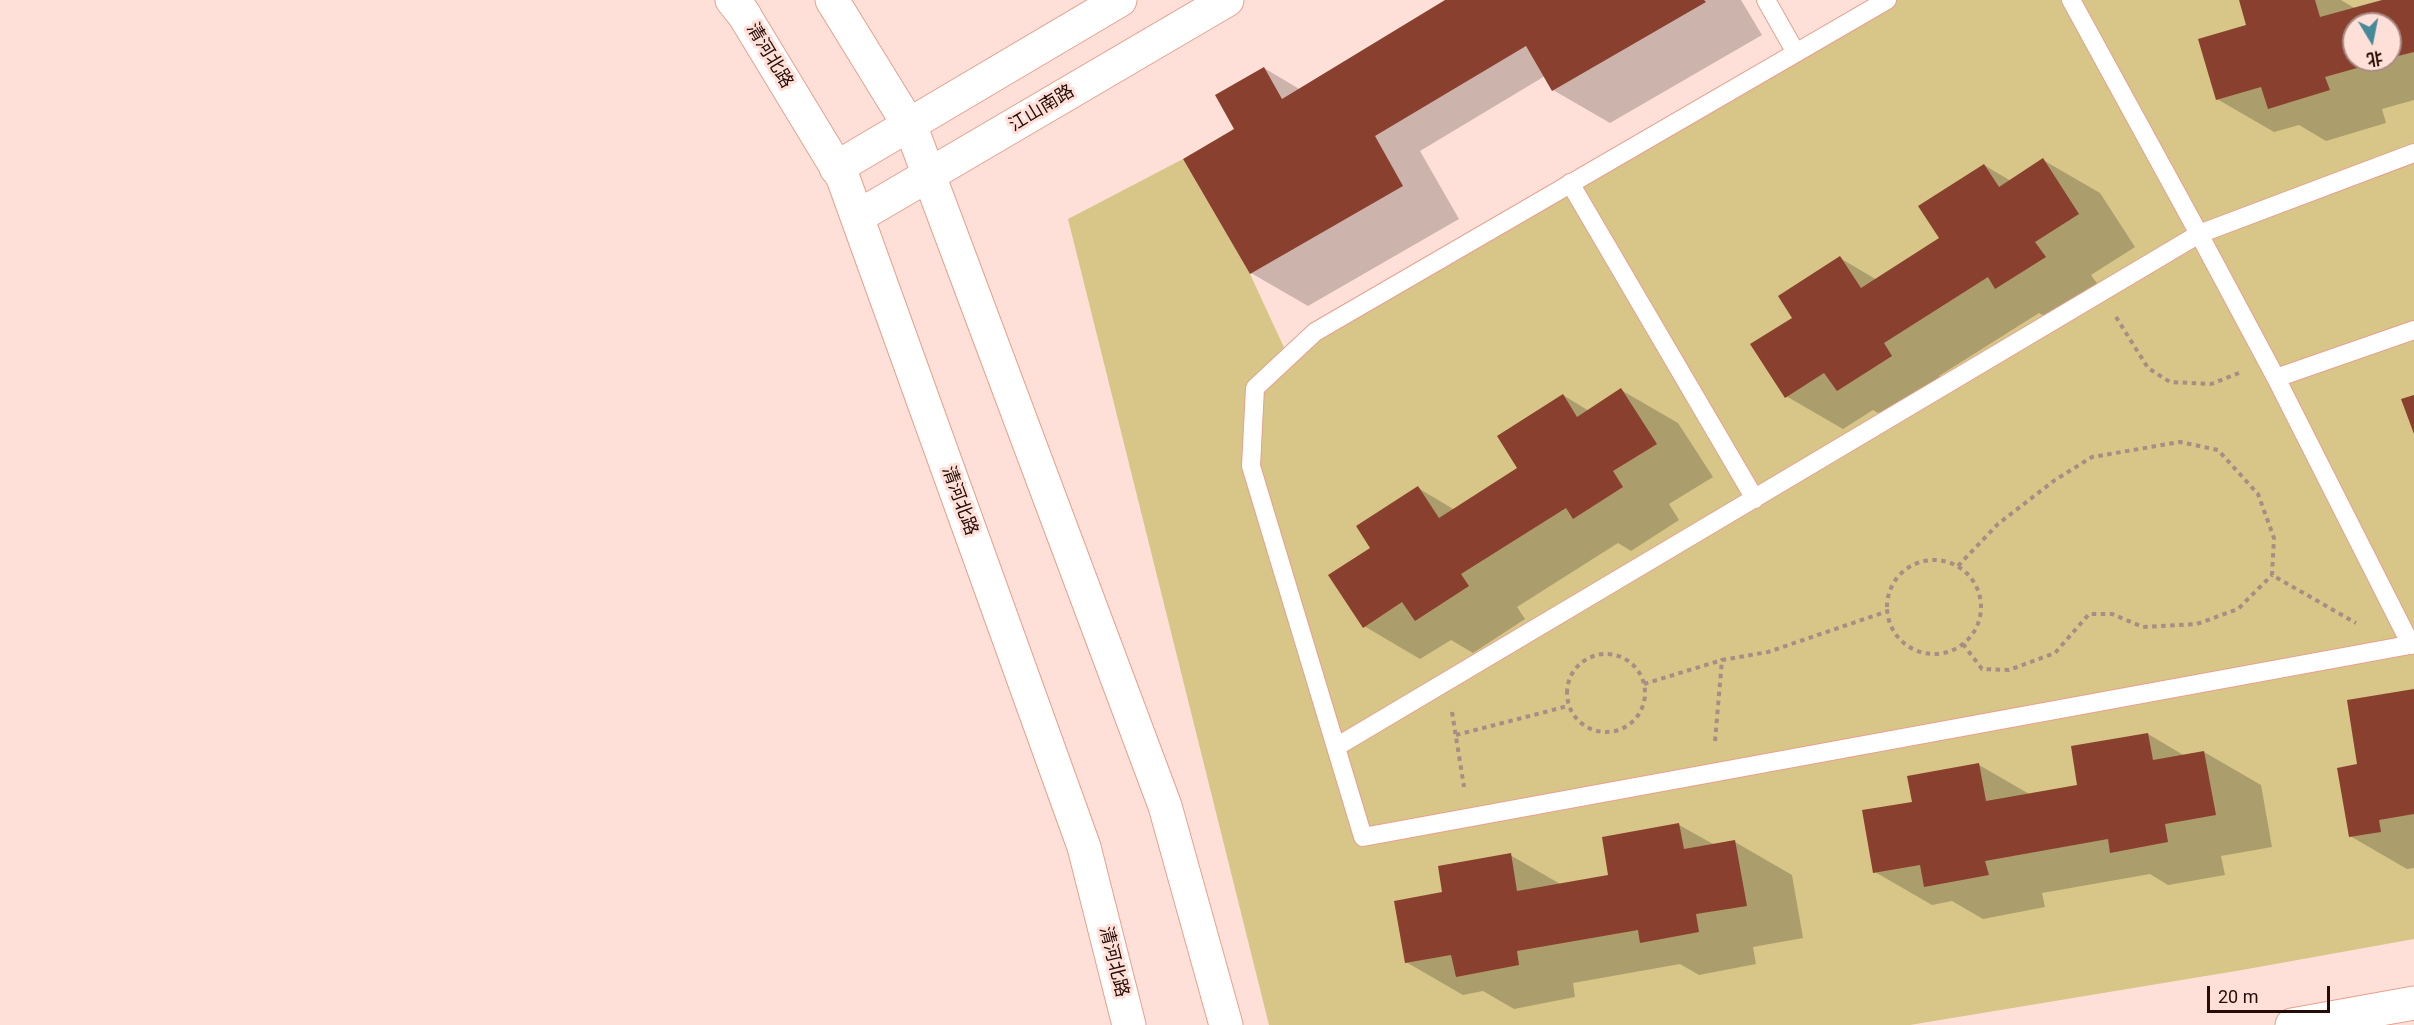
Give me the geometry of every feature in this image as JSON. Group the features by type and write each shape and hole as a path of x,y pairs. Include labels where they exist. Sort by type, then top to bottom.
{"main road":[{"path":"832,0 909,124 930,175 1165,806 1226,1025"},
{"path":"836,168 1120,0"},
{"name":"江山南路","path":"857,217 1227,0"},
{"name":"清河北路","path":"737,5 843,178 1084,848 1129,1025"},
{"path":"2292,1025 2414,1003"}],"lane":[{"path":"1766,0 1796,53"},
{"path":"1887,0 1315,332 1255,388 1251,466 1363,837 2408,645 2272,370 2071,0"},
{"path":"1336,747 2199,234 2414,153"},
{"path":"1570,183 1755,499"},
{"path":"2272,370 2414,330"}],"path":[{"path":"2100,292 2148,368 2170,382 2211,384 2272,370"},
{"path":"1958,566 1998,524 2055,480 2092,457 2180,442 2218,450 2258,494 2274,538 2272,575 2238,609 2197,624 2143,627 2112,614 2089,614 2055,653 2009,670 1982,669 1963,644"},
{"path":"1928,560 1944,560 1958,566 1970,576 1978,589 1981,604 1977,626 1963,644 1949,651 1934,653 1918,651 1894,632 1888,618 1892,586 1900,574 1913,564 1928,560"},
{"path":"2272,575 2408,645"},
{"path":"1644,684 1722,660 1768,652 1888,610"},
{"path":"1595,655 1620,656 1635,668 1644,684 1645,697 1641,710 1634,721 1623,729 1610,732 1585,727 1575,717 1569,706 1566,692 1569,680 1575,669 1595,655"},
{"path":"1712,774 1722,660"},
{"path":"1447,681 1468,818"},
{"path":"1456,735 1569,706"}],"shaded area":[{"path":"1887,0 2414,0 2414,939 1910,1025 1269,1025 1068,219 1183,159 1250,274 1288,356"}],"building":[{"path":"1445,0 1704,0 1706,2 1552,91 1526,46 1375,136 1403,186 1250,274 1183,159 1234,129 1215,95 1264,67 1282,99"},
{"path":"2239,0 2315,0 2320,17 2382,0 2414,0 2414,52 2402,55 2402,12 2342,12 2343,72 2325,77 2330,90 2268,109 2261,87 2216,100 2198,39 2246,25"},
{"path":"2043,158 2079,214 2035,242 2046,257 1995,289 1988,277 1884,343 1892,356 1837,391 1824,373 1785,398 1750,344 1792,318 1778,296 1840,256 1861,288 1939,238 1918,206 1984,164 1999,187"},
{"path":"1621,388 1657,444 1613,471 1623,487 1573,519 1566,508 1461,574 1469,586 1415,621 1402,602 1363,628 1328,575 1370,548 1356,526 1418,486 1439,518 1517,468 1497,436 1563,394 1577,417"},
{"path":"2414,395 2414,434 2401,399"},
{"path":"2414,689 2414,814 2379,820 2381,832 2349,837 2337,768 2357,764 2347,700"},
{"path":"2148,733 2153,760 2204,751 2216,815 2165,824 2168,842 2110,853 2108,839 1985,861 1989,875 1924,887 1920,865 1873,873 1862,810 1912,802 1907,776 1979,763 1986,801 2077,785 2071,746"},
{"path":"1679,823 1684,849 1735,840 1747,906 1696,914 1699,932 1640,943 1638,930 1517,951 1519,965 1456,977 1451,955 1405,963 1394,901 1442,892 1438,866 1511,853 1517,891 1608,875 1602,837"}]}
